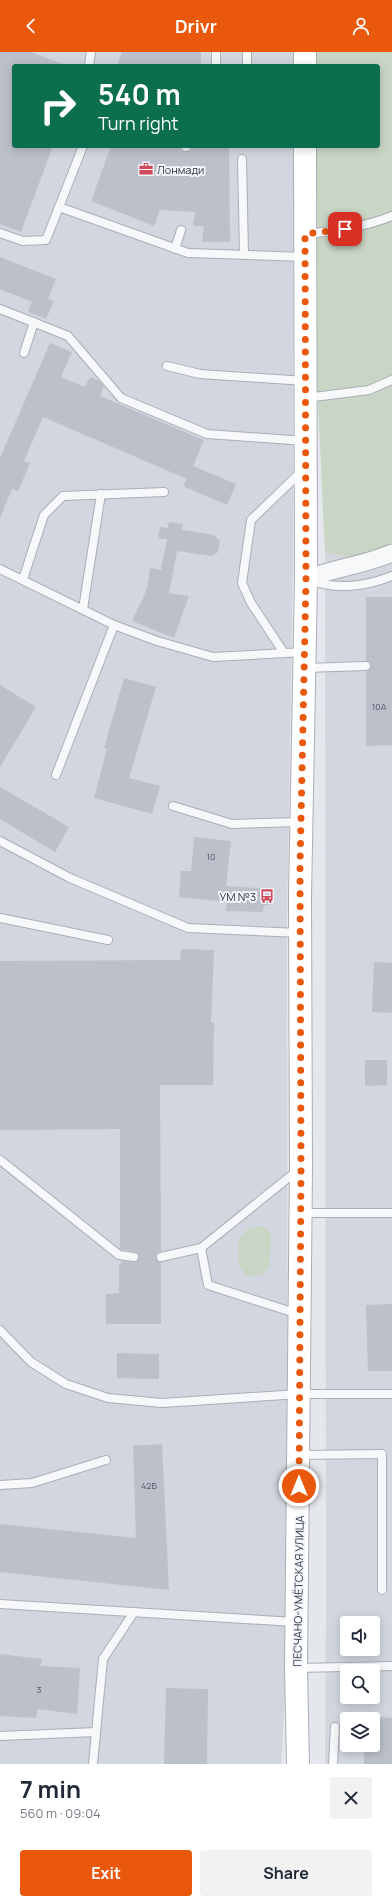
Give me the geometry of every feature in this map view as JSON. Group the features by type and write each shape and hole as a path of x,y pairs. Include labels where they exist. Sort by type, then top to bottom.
{"main road":[{"path":"305,52 305,64"},
{"name":"ПЕСЧАНО-УМЁТСКАЯ УЛИЦА","path":"298,1764 296,1668 298,1622 300,1394 301,822 298,657 306,579 305,148"}],"street":[{"path":"306,579 331,570 374,561 392,553"}],"lane":[{"path":"89,64 91,52"},
{"path":"216,52 216,64"},
{"path":"247,52 247,64"},
{"path":"0,233 23,241 46,240 82,148"},
{"path":"242,159 244,254"},
{"path":"59,207 188,253 244,254 305,258"},
{"path":"305,234 337,230 375,222 392,216"},
{"path":"175,249 180,230"},
{"path":"0,309 68,336 121,398 207,434 305,441"},
{"path":"24,353 34,322"},
{"path":"167,366 200,374 305,389 369,390 392,380"},
{"path":"298,657 252,603 242,583 251,520 305,467"},
{"path":"23,579 44,515 63,496 164,492"},
{"path":"83,609 101,494"},
{"path":"0,570 23,579 114,625 213,657 298,657 366,666"},
{"path":"306,579 325,586 346,588 392,576"},
{"path":"56,775 114,625"},
{"path":"173,806 232,824 301,822"},
{"path":"0,841 70,878 188,928 300,933"},
{"path":"0,918 108,940"},
{"path":"0,1160 119,1255 134,1257"},
{"path":"161,1257 201,1248 301,1168"},
{"path":"301,1213 392,1213"},
{"path":"201,1248 208,1286 300,1315"},
{"path":"0,1330 31,1362 66,1384 108,1398 162,1403 300,1394 392,1394"},
{"path":"299,1455 382,1454 382,1590"},
{"path":"0,1485 32,1483 106,1460"},
{"path":"0,1604 298,1622"},
{"path":"93,1764 103,1659 134,1612"},
{"path":"296,1668 392,1666"},
{"path":"333,1764 335,1727"},
{"path":"0,1736 96,1732"}],"shaded area":[{"path":"0,52 293,52 293,64 12,64 12,148 293,148 293,555 287,922 288,1641 281,1764 0,1764"},
{"path":"325,552 380,563 392,558 392,1764 325,1764"}],"green space":[{"path":"314,52 392,52 392,558 380,563 325,552 313,298 314,148 380,148 380,64 314,64"},
{"path":"264,1226 271,1235 269,1268 261,1275 247,1276 238,1265 239,1239 248,1228"}],"building":[{"path":"0,52 31,52 62,64 12,64 12,148 52,148 21,232 0,224"},
{"path":"122,52 201,52 201,64 118,64"},
{"path":"110,148 180,148 181,150 186,152 191,150 192,148 229,148 230,242 202,242 204,226 193,226 195,212 160,210 154,226 91,201"},
{"path":"0,257 56,279 48,299 54,301 46,319 28,312 32,302 0,289"},
{"path":"50,343 72,352 61,377 85,387 90,377 99,381 104,386 100,396 204,440 193,466 236,484 227,505 183,486 187,479 43,417 24,461 30,463 18,491 12,489 0,518 0,458"},
{"path":"169,522 183,524 182,530 214,535 220,541 218,552 212,556 177,551 169,593 189,596 174,638 132,621 147,589 150,568 161,570 167,539 158,539 160,527 168,528"},
{"path":"366,597 392,597 392,745 366,746 366,672 371,666 370,663 366,661"},
{"path":"124,678 156,687 129,778 160,786 152,814 94,798 107,749 104,748"},
{"path":"0,685 36,707 0,767"},
{"path":"0,787 69,827 55,852 0,819"},
{"path":"194,837 231,841 226,886 271,889 270,905 264,905 263,912 226,911 227,902 179,897 181,871 191,871"},
{"path":"181,949 214,950 211,1023 214,1023 213,1085 160,1085 161,1251 157,1253 156,1258 161,1262 161,1324 106,1324 106,1294 119,1293 119,1265 121,1265 121,1261 136,1262 139,1257 137,1252 120,1249 120,1129 0,1130 0,961 180,960"},
{"path":"374,962 392,963 392,1013 372,1012"},
{"path":"365,1060 387,1060 387,1085 365,1086"},
{"path":"392,1304 392,1371 368,1371 366,1305"},
{"path":"117,1353 159,1354 159,1379 117,1378"},
{"path":"162,1444 169,1590 0,1572 0,1524 136,1538 133,1446"},
{"path":"0,1654 42,1659 40,1666 80,1668 77,1714 38,1709 36,1718 0,1716"},
{"path":"166,1688 208,1689 207,1764 164,1764"},
{"path":"380,1717 392,1718 392,1764 364,1764 364,1752 380,1752"}],"place":[{"name":"Лонмади","path":"146,169"},
{"name":"УМ №3","path":"267,896"}],"route":[{"path":"299,1486 301,1168 300,867 306,579 305,234 345,229"}]}
